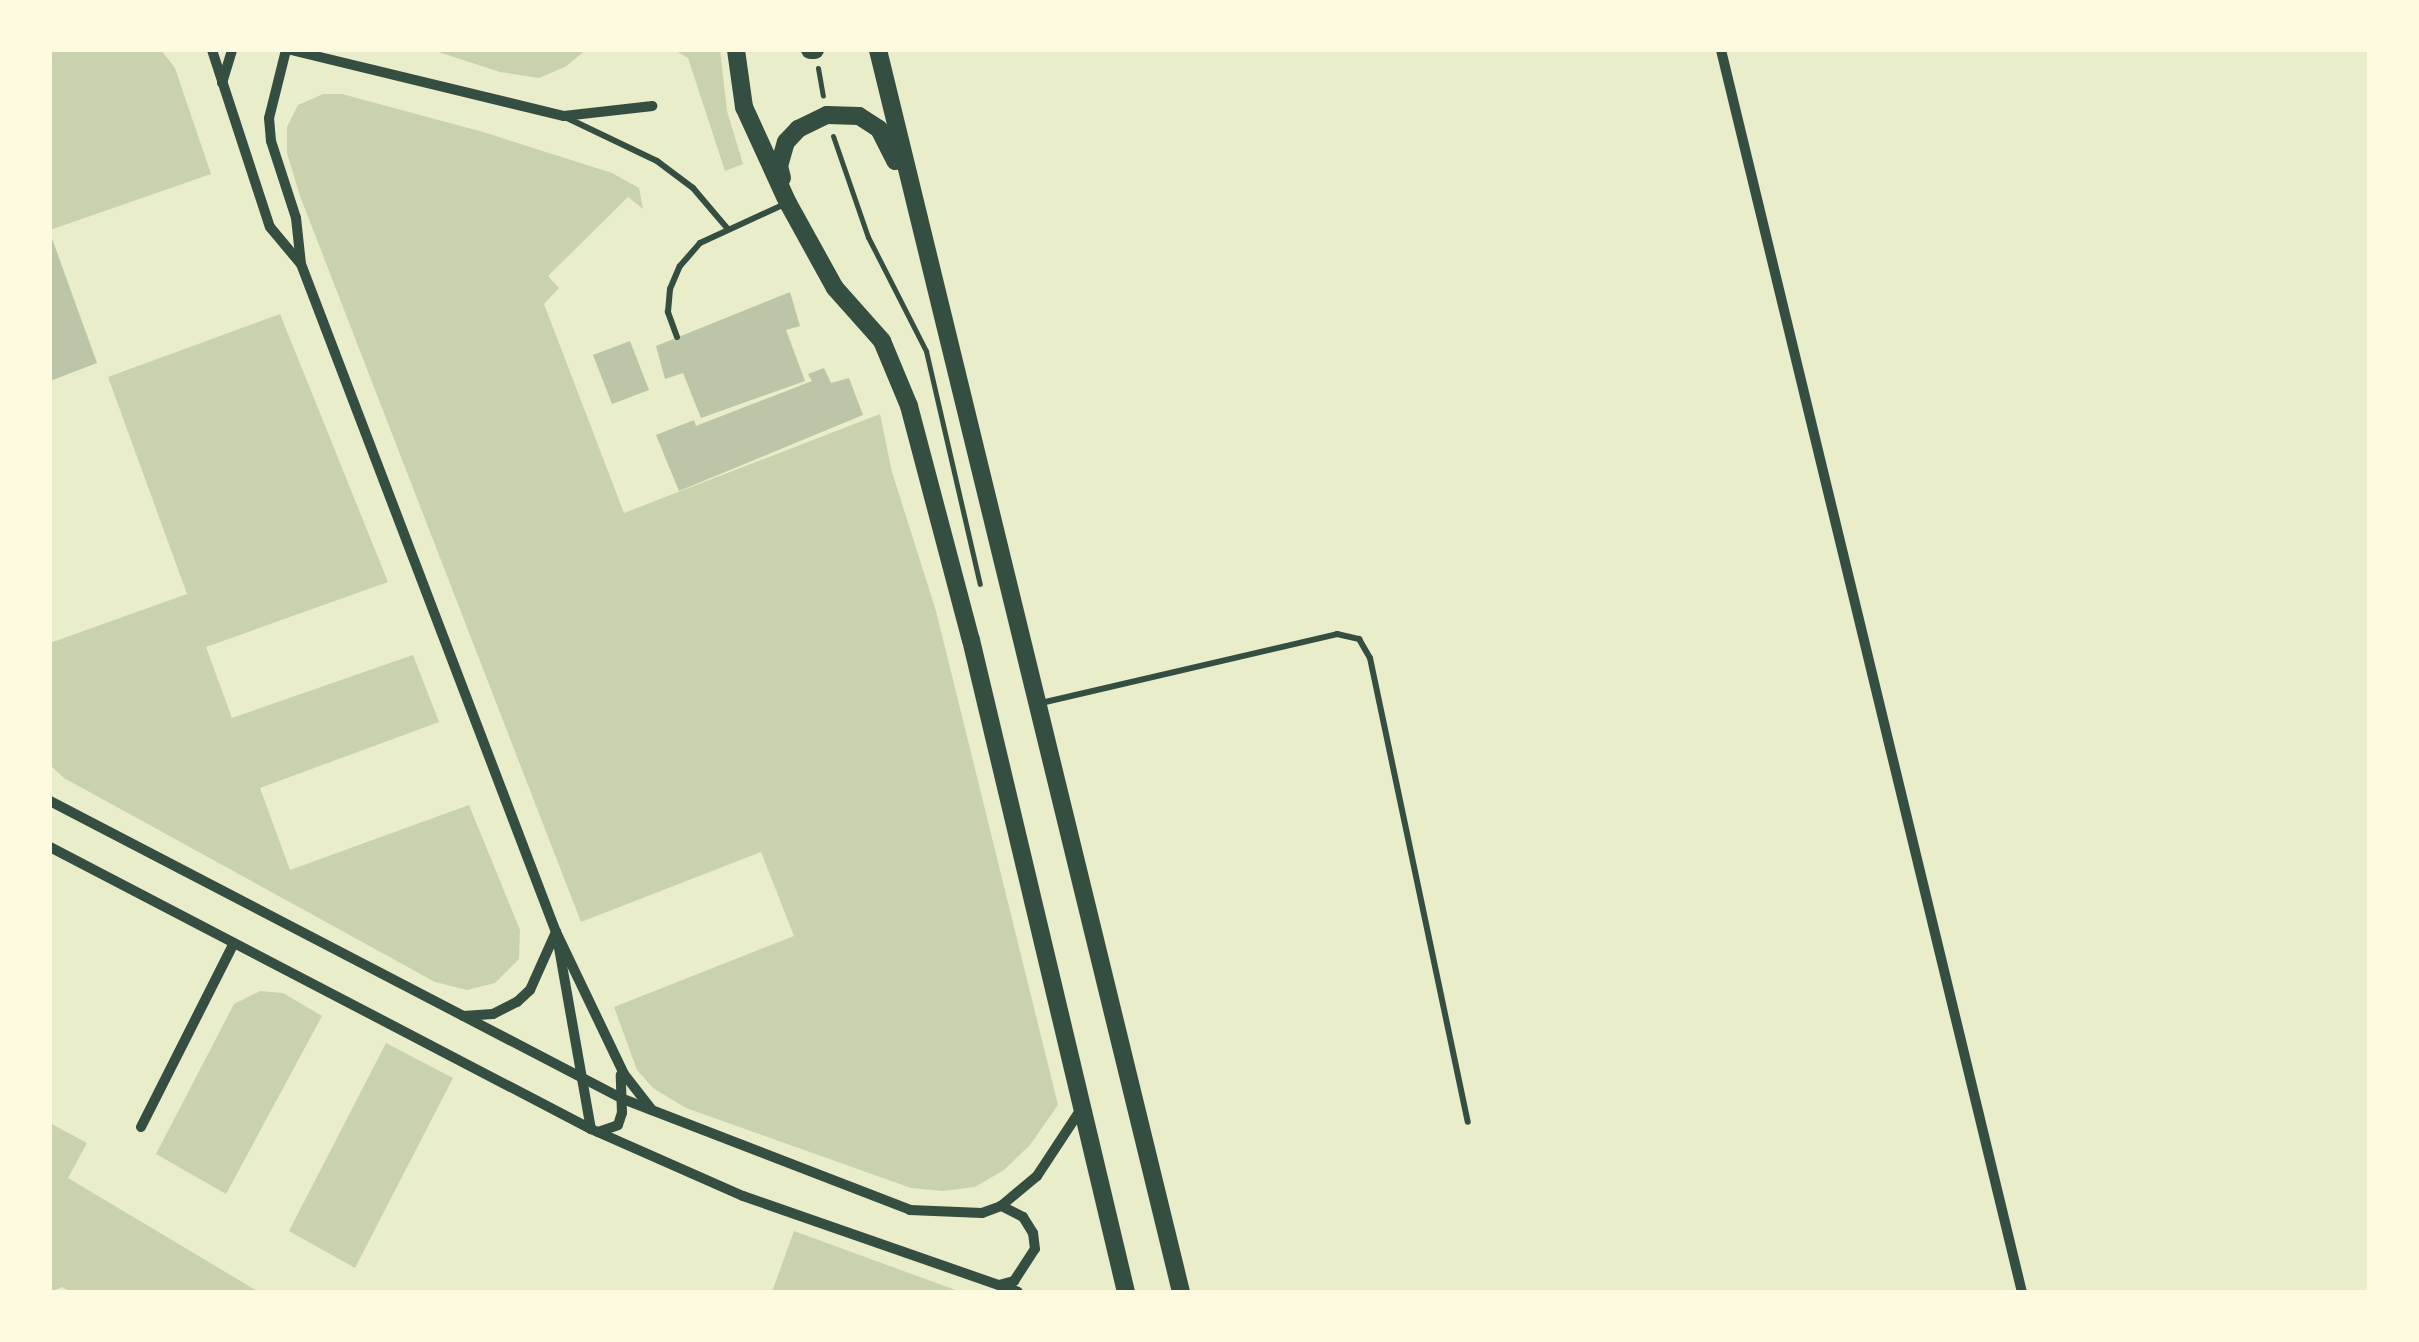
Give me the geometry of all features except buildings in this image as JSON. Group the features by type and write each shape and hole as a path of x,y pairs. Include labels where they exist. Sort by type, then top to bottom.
{"main road":[{"path":"736,50 744,107 788,203 835,288 882,341 909,406 971,640 1126,1292"},
{"path":"878,50 1181,1292"},
{"path":"788,203 779,166 786,142 798,129 827,115 859,116 879,129 909,188"}],"street":[{"path":"212,50 270,227 300,264"},
{"path":"222,89 232,50"},
{"path":"652,106 564,116 289,50 269,118 271,141 296,218 300,264 556,932 617,1060 656,1115"},
{"path":"1721,50 2022,1292"},
{"path":"50,801 622,1099 910,1210 982,1213 1001,1206 1044,1167 1082,1108"},
{"path":"50,847 594,1130 742,1196 1018,1292"},
{"path":"458,1016 493,1014 517,1002 530,990 556,932"},
{"path":"556,932 594,1130"},
{"path":"141,1127 234,943"},
{"path":"594,1130 618,1125 622,1099 617,1060"},
{"path":"998,1286 1014,1282 1035,1249 1033,1234 1023,1217 1001,1206"}],"lane":[{"path":"564,116 656,161 694,188 727,228"},
{"path":"677,337 668,312 680,266 700,244 727,228 788,203"},
{"path":"1040,704 1337,634 1358,638 1370,658 1468,1122"}],"green space":[{"path":"50,50 161,50 175,68 211,174 50,230"},
{"path":"432,50 586,50 565,67 539,78 500,72"},
{"path":"674,50 720,50 727,111 743,164 725,171 688,58"},
{"path":"323,94 342,94 483,132 612,173 639,188 643,209 628,197 548,276 559,288 544,304 624,513 880,414 892,472 936,611 1058,1105 1030,1145 1004,1170 975,1187 943,1191 911,1188 686,1108 653,1088 637,1070 614,1007 794,936 761,852 581,922 300,196 287,153 287,127 298,105"},
{"path":"280,314 388,582 206,647 232,718 413,655 439,722 260,788 290,870 469,805 520,930 519,959 495,983 467,990 435,982 64,778 50,765 50,643 187,594 108,377"},
{"path":"260,991 283,993 322,1016 226,1194 156,1154 234,1004"},
{"path":"386,1043 453,1078 355,1268 289,1231"},
{"path":"50,1123 87,1143 68,1178 259,1292 71,1292 62,1287 50,1292"},
{"path":"794,1231 961,1292 772,1292"}]}
